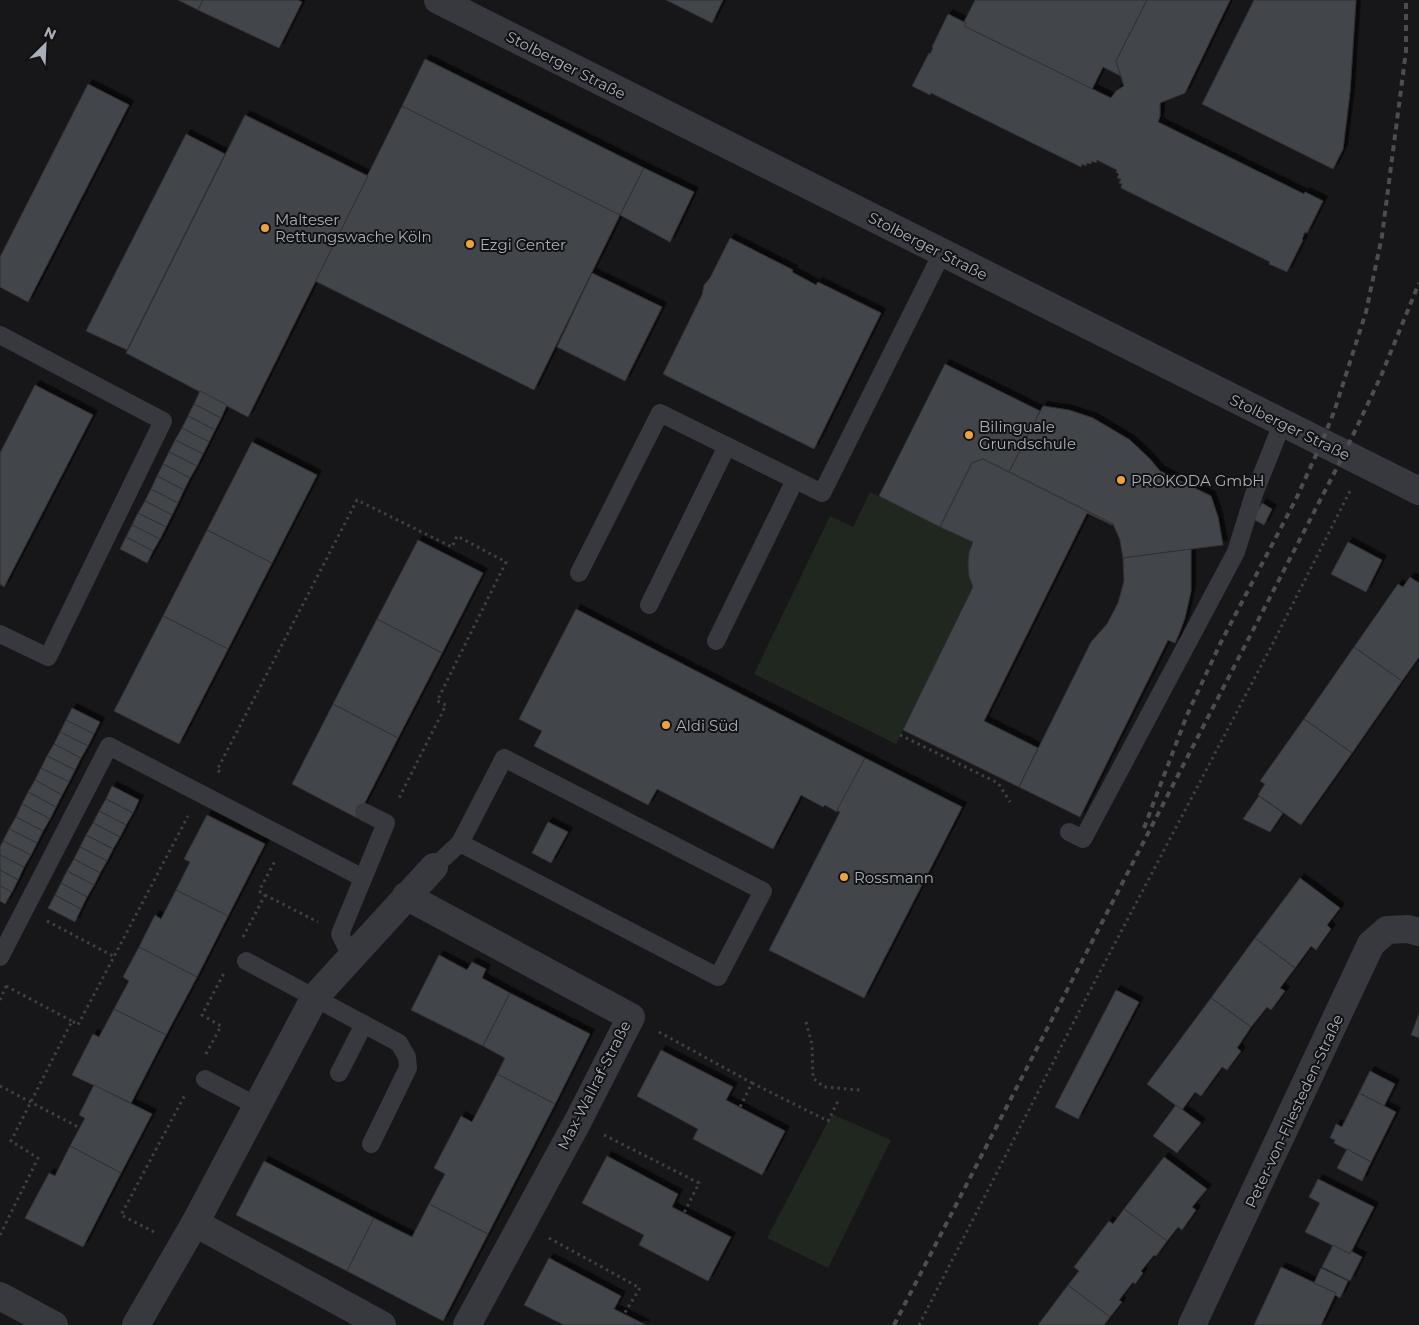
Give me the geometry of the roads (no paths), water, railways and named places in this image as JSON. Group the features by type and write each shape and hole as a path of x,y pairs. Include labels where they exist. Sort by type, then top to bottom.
{"street":[{"name":"Stolberger Straße","path":"438,0 1419,491"},
{"path":"136,1325 195,1223 315,997 346,946 406,896 434,867"},
{"name":"Max-Wallraf-Straße","path":"406,896 631,1016 578,1121 467,1325"},
{"name":"Peter-von-Fliesteden-Straße","path":"1192,1325 1371,944 1387,930 1408,928 1419,932"},
{"path":"195,1223 382,1325"},
{"path":"0,1296 54,1325"}],"lane":[{"path":"579,573 660,413 822,493 942,253"},
{"path":"0,334 163,421 48,657 0,634"},
{"path":"1069,832 1083,839 1236,552 1254,494 1282,424"},
{"path":"649,605 727,446"},
{"path":"716,641 795,480"},
{"path":"0,957 109,746 363,878"},
{"path":"434,867 460,843 504,758 763,891 718,977 460,843"},
{"path":"346,946 363,878 386,823 364,812"},
{"path":"246,961 399,1043 407,1057 408,1068 370,1144"},
{"path":"339,1072 364,1024"},
{"path":"205,1079 257,1106"}],"railway":[{"path":"1144,828 1187,715 1220,644 1296,499 1321,444 1334,412 1366,312 1382,236 1406,51 1406,0"},
{"path":"894,1325 1344,454 1381,376 1419,283"}],"place":[{"name":"Malteser Rettungswache Köln","path":"265,228"},
{"name":"Ezgi Center","path":"470,244"},
{"name":"Bilinguale Grundschule","path":"969,435"},
{"name":"PROKODA GmbH","path":"1121,480"},
{"name":"Aldi Süd","path":"666,725"},
{"name":"Rossmann","path":"844,877"}]}
